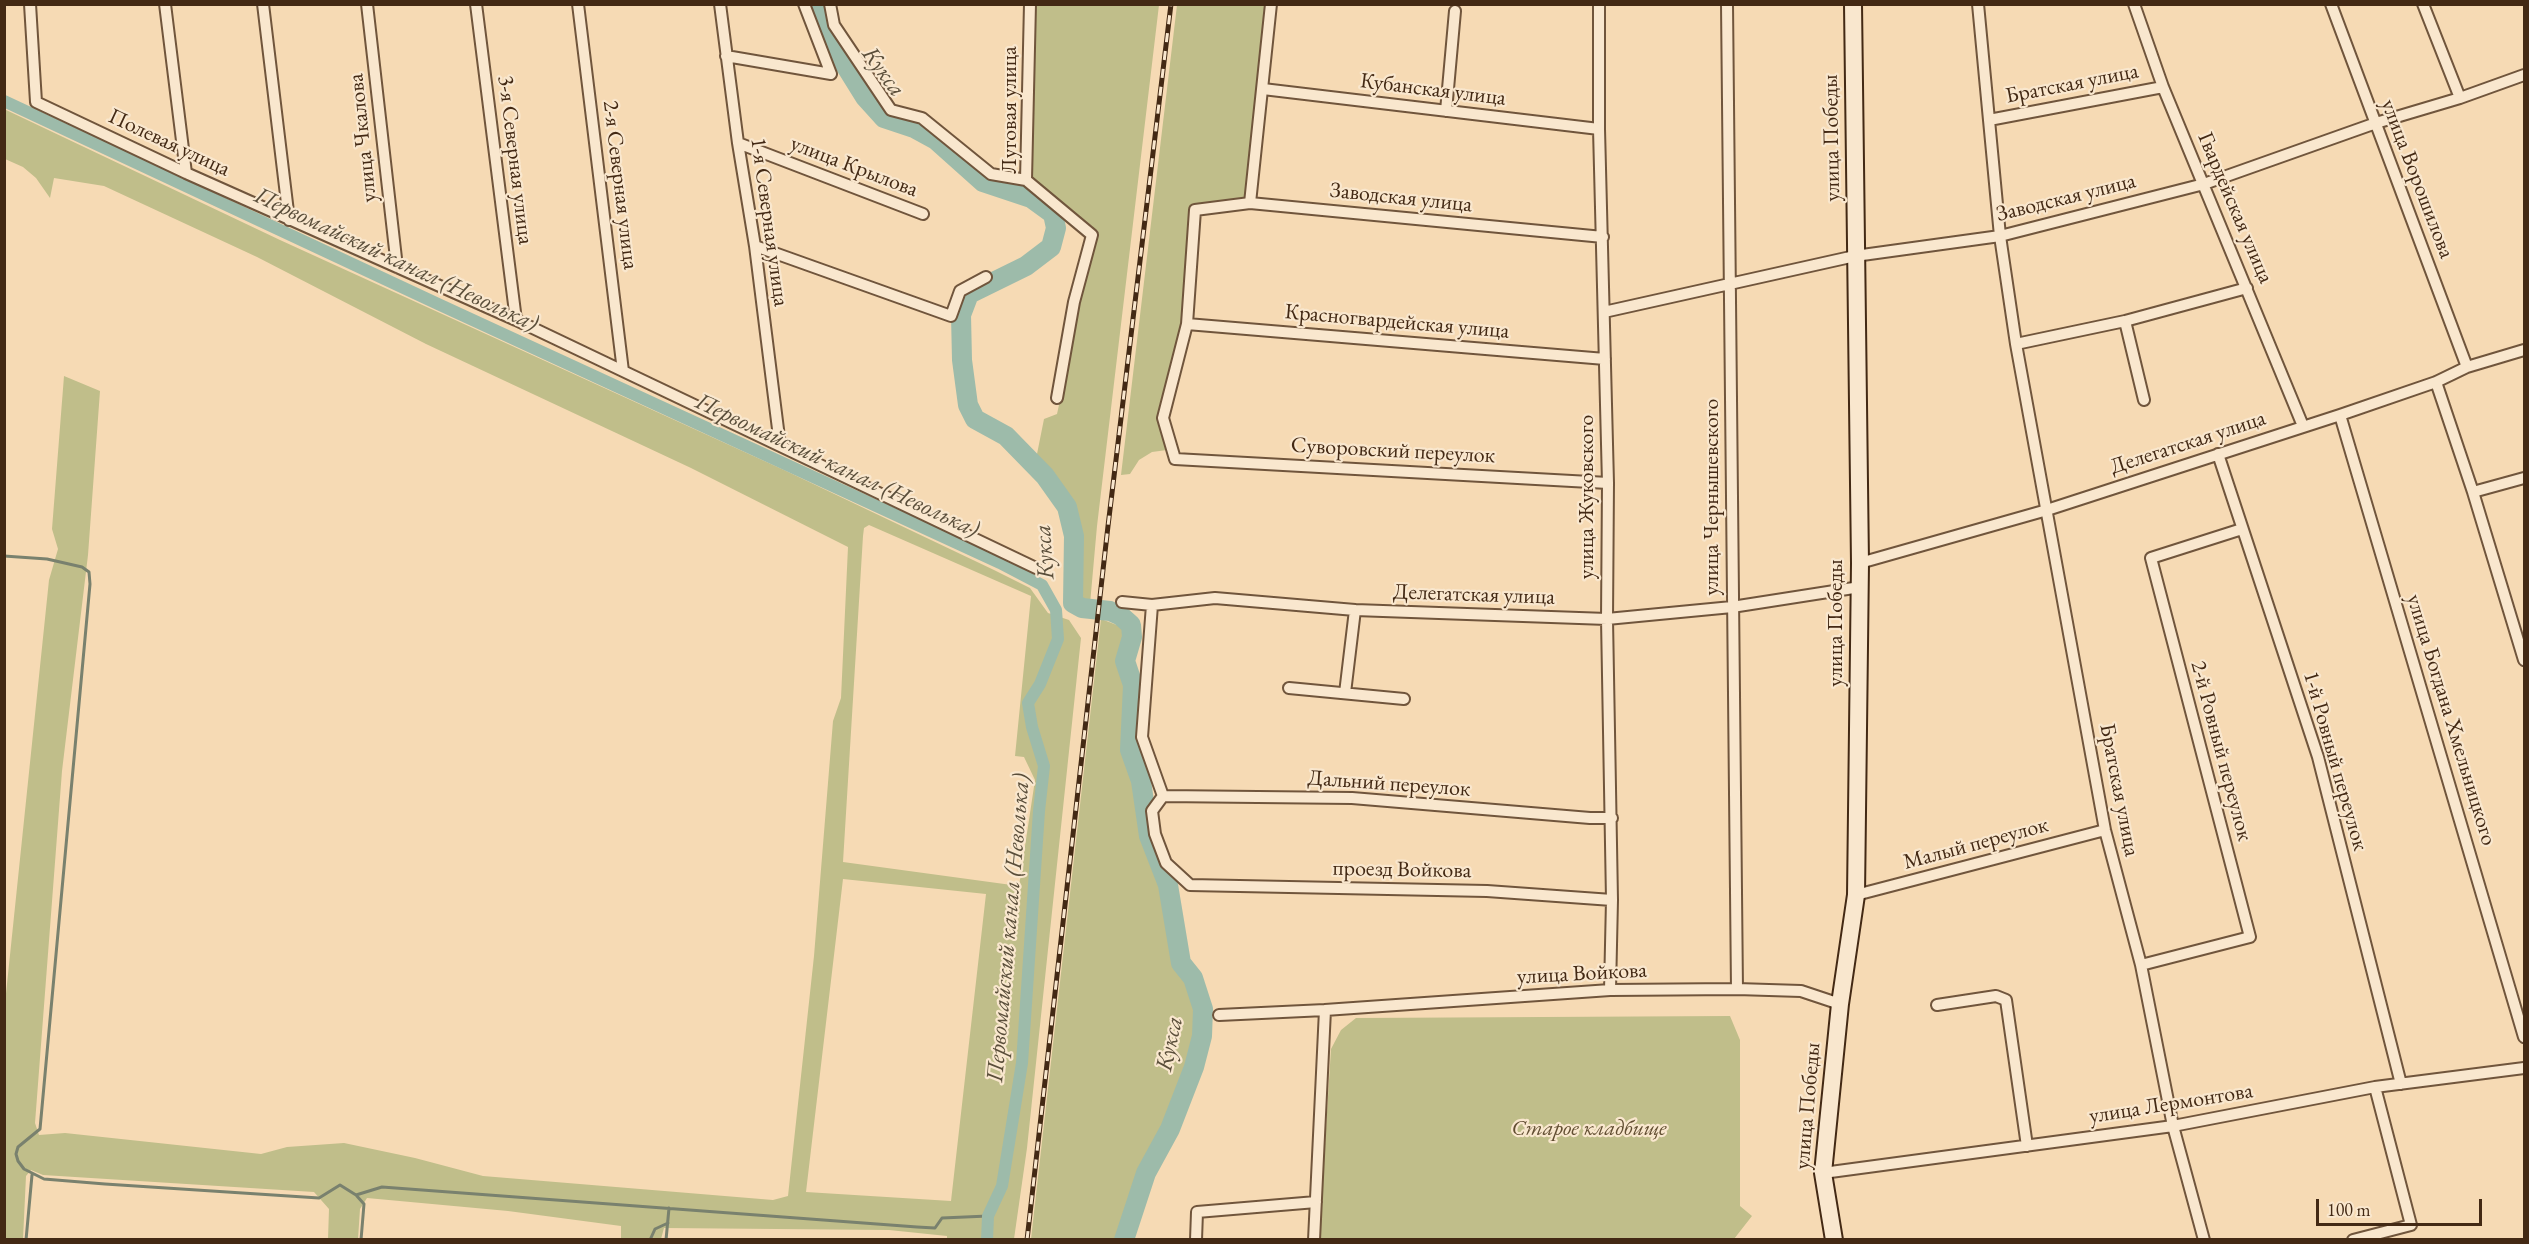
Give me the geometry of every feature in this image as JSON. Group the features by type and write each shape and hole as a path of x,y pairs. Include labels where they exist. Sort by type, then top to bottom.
{"street":[{"name":"Полевая улица","path":"30,4 36,102 289,220 516,320 1036,568"},
{"path":"165,4 186,173"},
{"path":"263,4 289,220"},
{"name":"улица Чкалова","path":"367,4 397,267"},
{"name":"3-я Северная улица","path":"476,4 516,320"},
{"name":"2-я Северная улица","path":"578,4 623,371"},
{"name":"1-я Северная улица","path":"720,4 738,143 755,246 780,445"},
{"path":"726,56 831,74 804,4"},
{"path":"830,4 834,26 891,110 922,118 991,174 1026,180"},
{"name":"Луговая улица","path":"1030,4 1026,180 1092,234 1074,302 1057,398"},
{"path":"1250,202 1271,4"},
{"name":"улица Жуковского","path":"1599,4 1599,129 1608,483 1607,619 1612,818 1610,990"},
{"name":"улица Чернышевского","path":"1727,4 1737,989"},
{"name":"улица Победы","path":"1834,1239 1823,1173 1840,1005 1856,895 1860,563 1852,4"},
{"name":"Братская улица","path":"1978,4 2000,236 2016,344 2105,830 2141,965 2173,1126 2204,1239"},
{"name":"Гвардейская улица","path":"2134,4 2163,87 2303,426"},
{"name":"улица Ворошилова","path":"2331,4 2468,367"},
{"path":"2423,4 2460,98"},
{"path":"1446,111 1455,11"},
{"name":"Заводская улица","path":"1604,312 1856,256 2000,236 2204,184 2376,123 2460,98 2524,75"},
{"name":"Братская улица","path":"1989,120 2163,87"},
{"name":"Кубанская улица","path":"1263,90 1599,129"},
{"name":"улица Крылова","path":"738,143 923,214"},
{"name":"Заводская улица","path":"1187,324 1195,210 1250,202 1603,237"},
{"path":"755,246 951,316 960,291 986,277"},
{"path":"2016,344 2125,321 2247,288"},
{"path":"2125,321 2144,400"},
{"name":"Красногвардейская улица","path":"1187,324 1605,359"},
{"name":"Суворовский переулок","path":"1187,324 1163,418 1175,459 1608,483"},
{"name":"Делегатская улица","path":"1860,563 2048,510 2340,415 2436,382 2468,367 2524,350"},
{"path":"2436,382 2473,492 2524,660"},
{"name":"улица Богдана Хмельницкого","path":"2340,415 2524,1037"},
{"name":"1-й Ровный переулок","path":"2218,454 2318,757 2401,1084"},
{"path":"2473,492 2524,478"},
{"name":"2-й Ровный переулок","path":"2141,965 2250,937 2151,558 2242,529"},
{"name":"Делегатская улица","path":"1122,602 1152,605 1215,598 1355,610 1607,619 1732,607 1860,587"},
{"path":"1152,605 1142,737 1163,796"},
{"path":"1345,693 1355,610"},
{"path":"1289,688 1404,699"},
{"name":"Дальний переулок","path":"1163,796 1352,798 1612,818"},
{"name":"проезд Войкова","path":"1163,796 1152,811 1155,834 1166,863 1190,885 1487,891 1612,900"},
{"name":"Малый переулок","path":"1856,895 2105,830"},
{"name":"улица Войкова","path":"1219,1015 1610,990 1801,991 1840,1005"},
{"path":"1937,1005 1996,996 2006,1000 2027,1146"},
{"path":"1314,1239 1325,1010"},
{"name":"улица Лермонтова","path":"1823,1173 2173,1126 2375,1087 2524,1068"},
{"path":"2353,1239 2411,1225 2375,1087"},
{"path":"1196,1239 1197,1212 1316,1202"}],"green space":[{"path":"1036,5 1159,5 1097,526 1090,604 1076,597 1077,518 1060,488 1036,459 1044,419 1057,414 1068,364 1077,301 1094,237 1093,227 1032,177"},
{"path":"1177,5 1267,5 1247,198 1194,205 1188,218 1182,324 1159,407 1161,431 1167,450 1152,452 1139,460 1130,474 1121,475"},
{"path":"4,109 280,240 784,470 994,570 1030,588 1048,613 1069,620 1081,638 1027,1148 1014,1239 947,1239 947,1236 889,1230 664,1228 661,1239 621,1239 621,1226 508,1211 367,1198 360,1209 358,1239 328,1239 329,1209 314,1192 43,1175 31,1170 26,1176 23,1239 5,1239 5,1003 49,580 58,549 52,529 64,376 100,391 88,555 62,771 35,1123 39,1135 65,1133 261,1154 287,1147 344,1143 415,1158 483,1176 773,1200 788,1196 814,956 833,721 841,698 848,547 691,468 426,344 257,257 104,186 54,178 50,198 36,178 23,167 5,159","holes":["869,525 1031,596 1015,756 1024,757 1035,780 1019,886 843,862 863,536 864,528","843,879 986,894 951,1201 806,1192"]},
{"path":"1101,619 1122,627 1129,635 1121,660 1128,689 1125,750 1138,783 1144,839 1152,852 1164,887 1176,962 1189,981 1199,1010 1198,1035 1191,1066 1142,1172 1120,1239 1031,1239"},
{"name":"Старое кладбище","path":"1730,1016 1740,1040 1740,1206 1752,1216 1734,1239 1319,1240 1331,1049 1341,1030 1356,1018"}],"waterway":[{"name":"Кукса","path":"814,4 832,44 865,97 884,118 914,128 936,140 983,182 1031,198 1053,214 1056,228 1051,247 1026,266 969,294 961,315 962,360 968,405 975,419 1006,436 1045,476 1067,507 1074,536 1073,603 1082,608 1110,611 1121,616 1131,625 1132,637 1125,661 1133,685 1130,750 1141,781 1149,836 1168,885 1181,963 1193,978 1203,1009 1202,1036 1194,1067 1170,1129 1146,1173 1124,1240"},
{"name":"Первомайский канал (Неволька)","path":"4,101 1000,563 1042,585 1056,610 1058,639 1040,684 1028,703 1032,727 1044,766 1022,1063 1002,1186 988,1216 987,1240"},
{"path":"4,556 47,559 82,567 89,572 90,584 40,1129 18,1147 16,1154 18,1161 24,1169 44,1179 105,1184 319,1198 340,1185 356,1195 364,1204 361,1240"},
{"path":"26,1240 32,1175"},
{"path":"356,1195 382,1187 935,1228 942,1218 988,1216"},
{"path":"666,1240 669,1208"},
{"path":"650,1240 655,1229 668,1223"}],"railway":[{"path":"1027,1240 1108,526 1171,4"}]}
